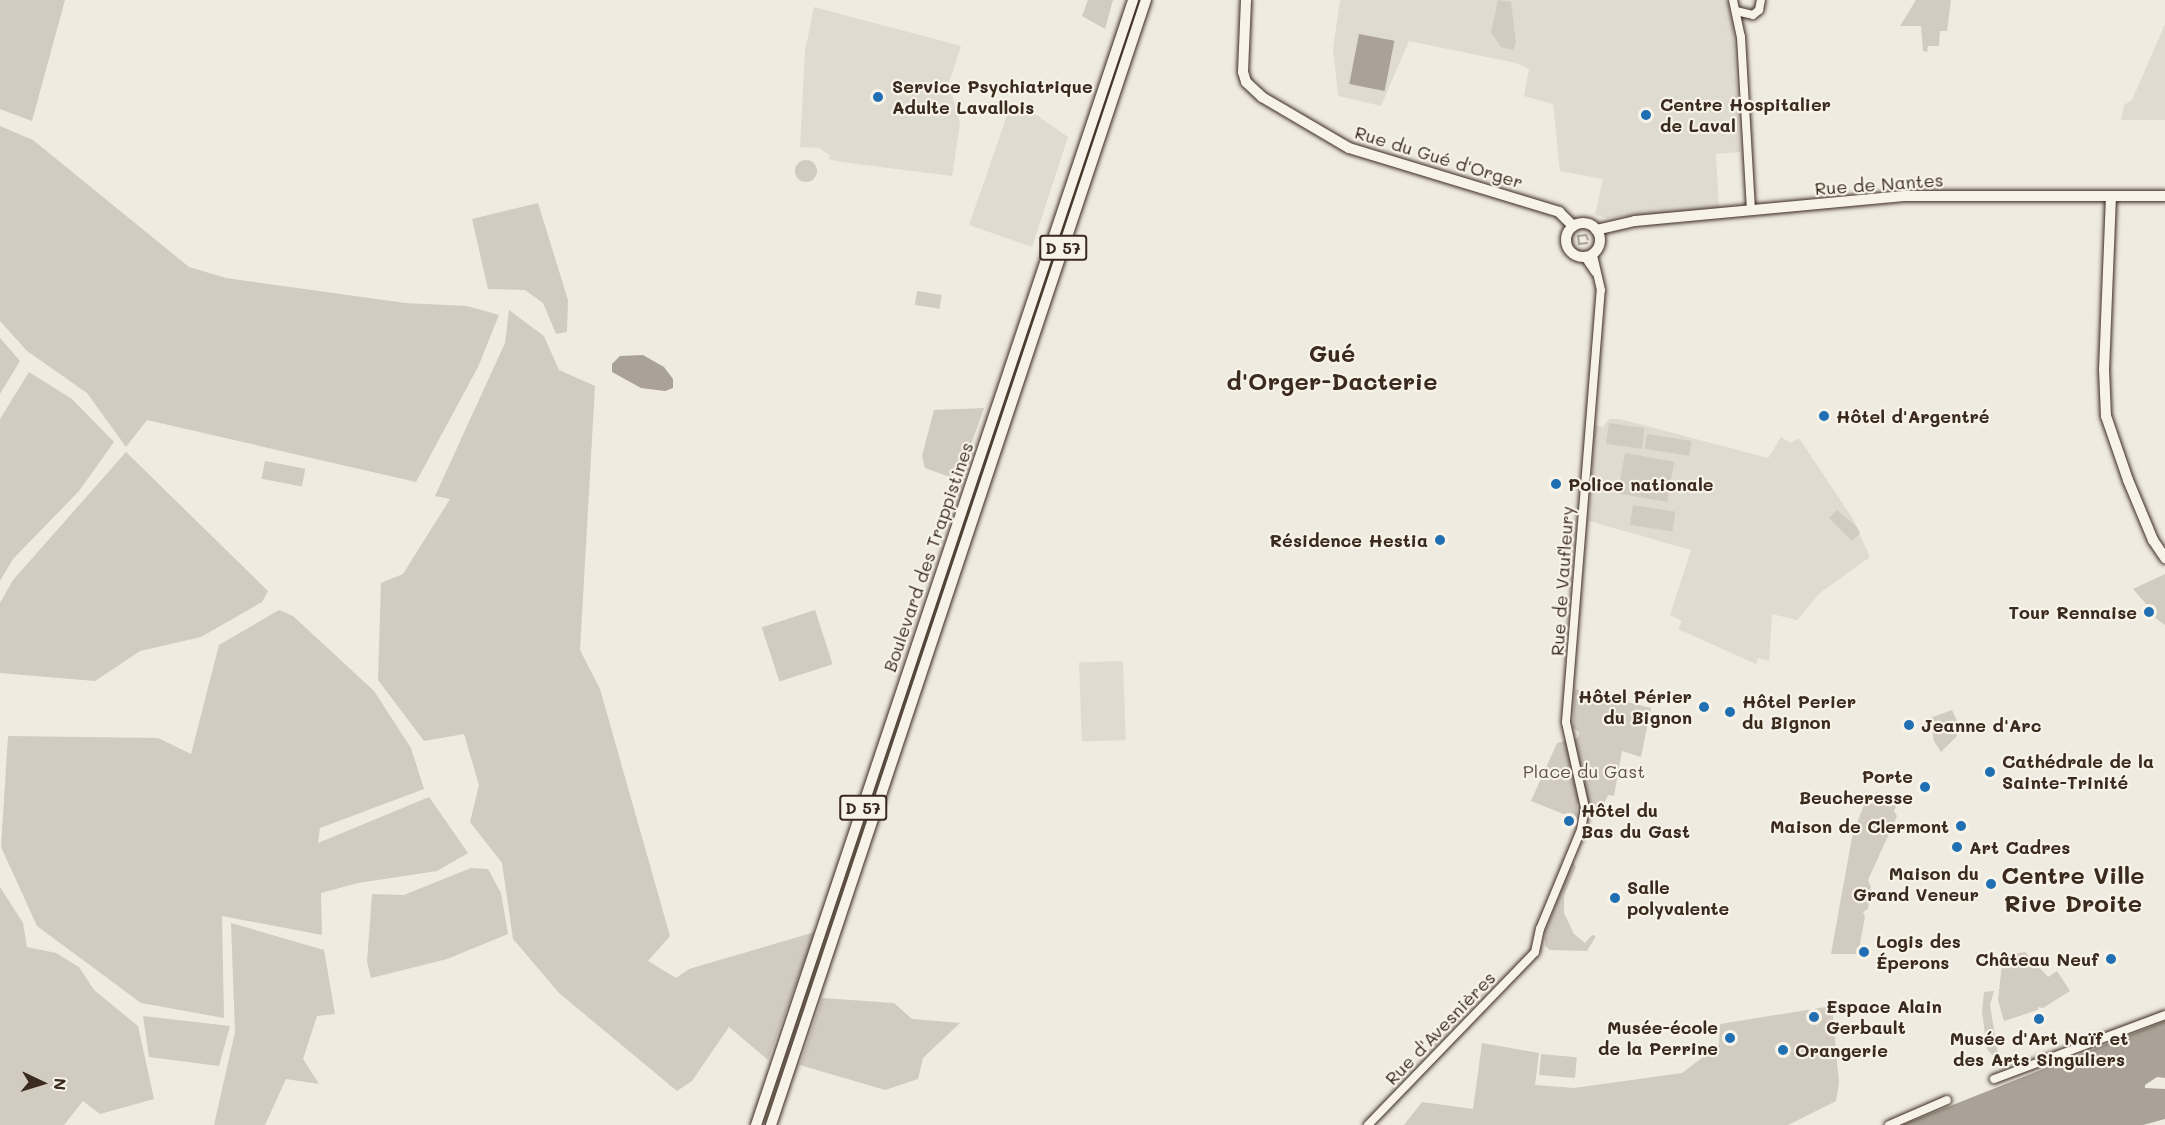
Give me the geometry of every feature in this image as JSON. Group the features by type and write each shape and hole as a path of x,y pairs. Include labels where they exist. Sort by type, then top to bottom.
{"main road":[{"name":"Boulevard des Trappistines","path":"756,1125 1133,0"},
{"name":"Boulevard des Trappistines","path":"771,1125 1146,0"},
{"name":"Rue du Gué d'Orger","path":"1246,0 1243,72 1246,82 1262,97 1349,148 1559,212 1573,226"},
{"name":"Rue de Nantes","path":"1596,230 1635,221 1912,195 2165,196"},
{"path":"2111,196 2104,369 2106,416 2128,480 2153,540 2165,558"},
{"path":"1588,224 1596,230 1599,242 1589,255 1572,253 1566,243 1573,226 1588,224"}],"street":[{"path":"1734,0 1741,37 1751,210"},
{"path":"1741,37 1749,16 1759,10 1761,0"},
{"path":"1736,11 1749,16"},
{"name":"Rue de Vaufleury","path":"1535,952 1583,818 1583,797 1566,722 1599,278 1589,255"},
{"name":"Rue d'Avesnières","path":"1368,1125 1535,952"},
{"path":"1994,1079 2165,1015"},
{"path":"1889,1125 1947,1100"}],"shaded area":[{"name":"Centre Hospitalier de Laval","path":"1340,0 1727,0 1733,24 1740,152 1716,154 1719,208 1606,218 1595,215 1603,179 1560,171 1553,104 1524,96 1529,69 1516,63 1409,41 1381,106 1338,96 1333,49"},
{"name":"Service Psychiatrique Adulte Lavallois","path":"814,7 961,46 949,83 960,123 952,176 841,162 828,159 831,156 819,148 800,147 805,51"},
{"path":"2165,24 2165,120 2121,120 2124,105 2132,100"},
{"path":"1359,34 1394,41 1385,91 1349,84"},
{"path":"1009,110 1032,112 1068,137 1032,247 969,225"},
{"path":"643,355 664,367 673,379 673,388 665,391 641,388 612,372 612,364 620,356"},
{"path":"1609,419 1620,419 1768,458 1781,437 1791,443 1799,438 1853,519 1870,557 1820,593 1797,620 1772,614 1769,661 1758,658 1756,664 1678,629 1682,621 1670,615 1691,550 1589,521 1595,425 1603,427"},
{"path":"1123,661 1126,740 1082,741 1079,663"},
{"path":"2165,1021 2165,1078 2157,1077 2145,1085 2145,1088 2165,1089 2165,1119 2143,1125 1902,1125"}],"green space":[{"path":"0,0 65,0 32,121 0,109"},
{"path":"1088,0 1113,0 1105,29 1082,16"},
{"path":"1498,0 1511,2 1516,43 1513,50 1501,47 1491,32"},
{"path":"1916,0 1951,0 1947,31 1940,31 1939,46 1928,46 1927,52 1923,51 1921,26 1900,26"},
{"path":"0,126 33,140 189,267 226,278 405,303 467,306 499,315 478,367 416,482 147,420 126,447 87,393 27,351 0,321"},
{"path":"806,160 814,163 817,171 814,179 806,182 798,179 795,171 798,163"},
{"path":"538,203 568,300 567,332 556,334 543,303 525,290 488,289 472,219"},
{"path":"917,291 942,295 940,309 915,305"},
{"path":"509,310 544,336 559,370 595,386 580,650 600,689 670,936 648,961 676,978 689,969 815,932 768,1060 729,1027 692,1081 677,1091 559,993 513,939 502,863 470,822 479,785 464,734 424,741 378,680 381,583 403,574 450,499 435,496 505,343"},
{"path":"0,338 20,361 0,394"},
{"path":"29,372 72,399 114,442 79,491 13,559 0,581 0,419"},
{"path":"984,408 961,472 950,477 925,468 922,456 934,410"},
{"path":"1609,423 1645,428 1642,449 1606,444"},
{"path":"1647,434 1691,441 1689,456 1645,449"},
{"path":"126,452 268,591 262,602 201,637 140,651 95,681 0,673 0,603 13,580"},
{"path":"1625,453 1674,462 1667,502 1618,493"},
{"path":"265,461 305,469 302,486 262,479"},
{"path":"1633,505 1675,512 1672,531 1630,525"},
{"path":"1837,510 1857,527 1860,533 1852,541 1829,518"},
{"path":"2165,574 2165,625 2155,618 2155,606 2146,604 2133,589"},
{"path":"279,610 293,616 374,691 411,748 424,789 320,828 318,843 429,797 468,853 437,871 358,883 321,893 322,935 222,916 224,1018 141,1003 37,926 1,847 8,736 158,738 191,754 219,645"},
{"path":"815,610 833,664 779,682 762,627"},
{"name":"Place du Gast","path":"1575,689 1651,708 1641,757 1622,751 1614,796 1608,795 1602,808 1577,803 1576,819 1531,801 1557,743 1578,738 1579,732 1573,728"},
{"path":"1952,710 1958,723 1957,736 1941,752 1934,741 1930,718"},
{"path":"1876,792 1897,804 1894,811 1897,816 1868,880 1871,887 1868,909 1863,912 1865,917 1858,954 1831,954 1852,837 1865,802 1872,804"},
{"path":"1573,862 1576,867 1564,896 1564,913 1574,934 1585,943 1592,935 1596,936 1587,951 1550,950 1545,946 1545,932"},
{"path":"471,868 488,869 501,893 508,934 447,959 371,978 367,962 372,894 404,895"},
{"path":"0,887 23,923 27,947 56,953 79,967 94,990 138,1026 154,1099 100,1114 83,1101 64,1125 0,1125"},
{"path":"231,923 324,950 335,1014 317,1016 303,1059 319,1084 286,1079 265,1125 214,1125 235,1032"},
{"path":"2025,952 2048,977 2057,971 2070,991 2043,1008 2038,1007 2038,1010 2004,1021 1998,1000 2003,956"},
{"path":"1994,991 1990,1005 1998,1054 1994,1057 1987,1049 1982,1012 1984,992"},
{"path":"822,998 894,1003 912,1019 960,1023 923,1058 918,1079 885,1090 800,1065"},
{"path":"1832,1006 1839,1083 1836,1101 1788,1125 1404,1125 1422,1102 1473,1109 1482,1043 1539,1053 1535,1085 1574,1088 1682,1073 1719,1045 1720,1024"},
{"path":"143,1016 230,1026 219,1066 149,1057"},
{"path":"1541,1054 1577,1057 1575,1078 1539,1075"}],"waterway":[{"path":"1587,243 1579,244 1578,236 1586,235 1588,240"}],"place":[{"name":"Service Psychiatrique Adulte Lavallois","path":"878,97"},
{"name":"Centre Hospitalier de Laval","path":"1646,115"},
{"name":"Hôtel d'Argentré","path":"1824,416"},
{"name":"Police nationale","path":"1556,484"},
{"name":"Résidence Hestia","path":"1440,540"},
{"name":"Tour Rennaise","path":"2149,612"},
{"name":"Hôtel Périer du Bignon","path":"1704,707"},
{"name":"Hôtel Perier du Bignon","path":"1730,712"},
{"name":"Jeanne d'Arc","path":"1909,725"},
{"name":"Cathédrale de la Sainte-Trinité","path":"1990,772"},
{"name":"Porte Beucheresse","path":"1925,787"},
{"name":"Hôtel du Bas du Gast","path":"1569,821"},
{"name":"Maison de Clermont","path":"1961,826"},
{"name":"Art Cadres","path":"1957,847"},
{"name":"Maison du Grand Veneur","path":"1991,884"},
{"name":"Salle polyvalente","path":"1615,898"},
{"name":"Logis des Éperons","path":"1864,952"},
{"name":"Château Neuf","path":"2111,959"},
{"name":"Espace Alain Gerbault","path":"1814,1017"},
{"name":"Musée d'Art Naïf et des Arts Singuliers","path":"2039,1019"},
{"name":"Musée-école de la Perrine","path":"1730,1038"},
{"name":"Orangerie","path":"1783,1050"}],"district":[{"name":"Gué d'Orger-Dacterie","path":"1332,367"},
{"name":"Centre Ville Rive Droite","path":"2073,889"}]}
